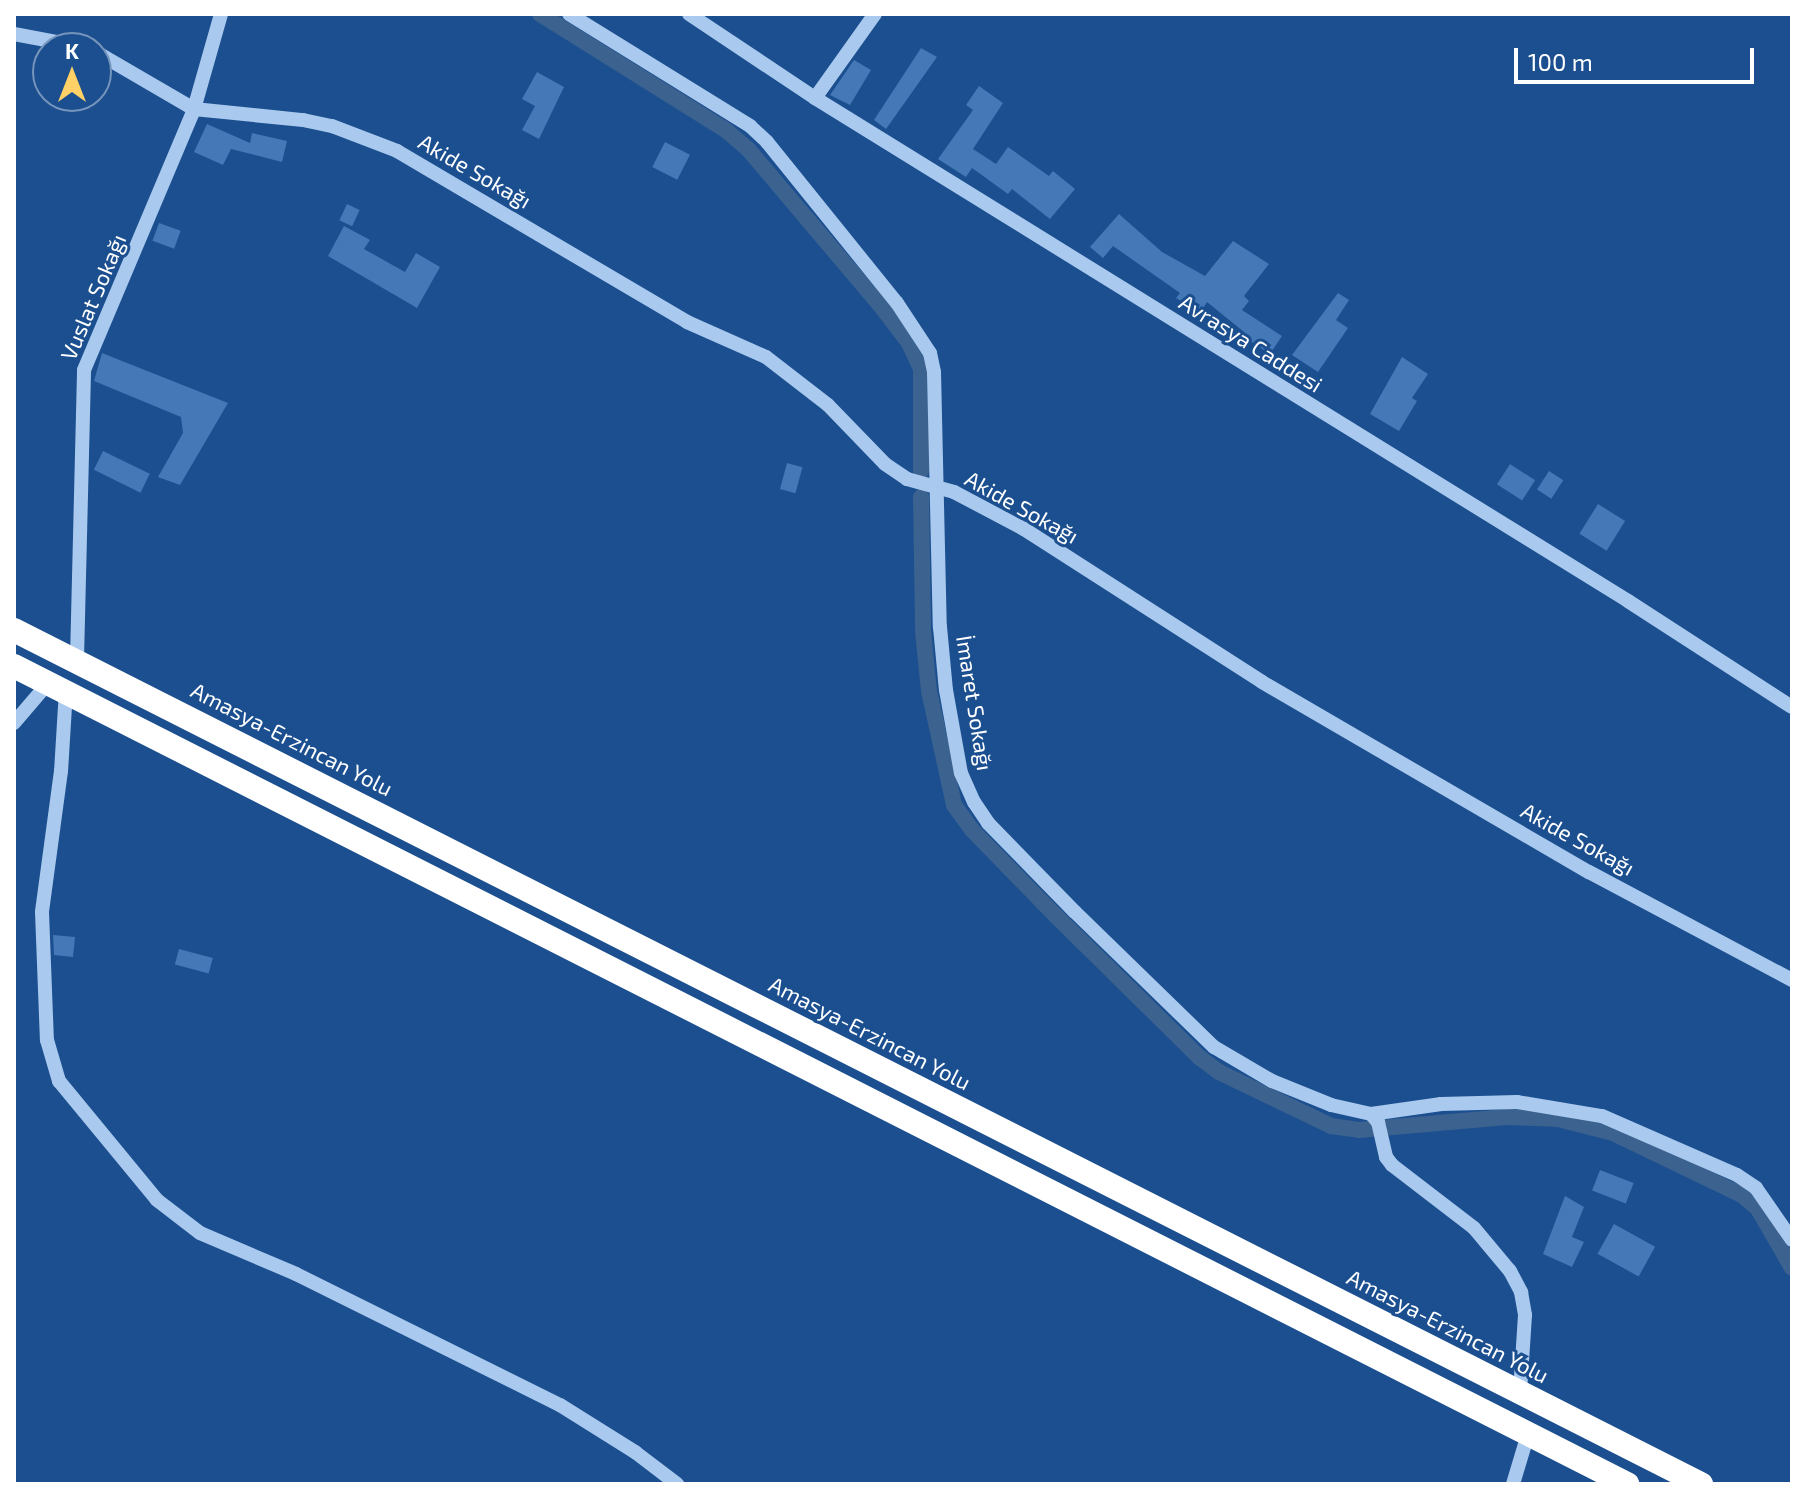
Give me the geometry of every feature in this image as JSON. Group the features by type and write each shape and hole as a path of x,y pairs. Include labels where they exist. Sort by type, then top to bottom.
{"highway":[{"name":"Amasya-Erzincan Yolu","path":"14,630 77,659 1701,1484"},
{"path":"14,666 1627,1484"}],"street":[{"name":"Vuslat Sokağı","path":"77,659 84,370 194,109 221,14"},
{"name":"İmaret Sokağı","path":"569,14 750,126 767,142 897,303 930,353 934,372 940,627 946,690 961,773 988,823 1096,934 1214,1047 1241,1065 1304,1095 1374,1118"},
{"name":"Avrasya Caddesi","path":"689,14 815,98 1615,593 1792,707"},
{"path":"815,98 875,14"},
{"name":"Akide Sokağı","path":"112,61 194,109 303,120 332,126 397,151 687,322 766,357 828,405 885,464 907,479 938,487 1024,529 1262,682 1562,856 1792,980"},
{"path":"14,723 58,686"},
{"path":"58,686 59,795 42,912 47,1040 59,1081 157,1200 200,1233 296,1274 560,1405 677,1484"},
{"path":"1520,1392 1525,1315 1521,1292 1510,1271 1474,1228 1392,1165 1374,1118 1441,1104 1517,1102 1602,1116 1737,1175 1756,1188 1792,1240"},
{"path":"1513,1484 1528,1434"}],"building":[{"path":"921,48 937,57 886,129 874,120"},
{"path":"854,60 871,70 850,105 830,95"},
{"path":"537,72 564,87 539,139 522,130 535,106 522,99"},
{"path":"979,86 1003,103 973,149 996,164 1008,147 1049,176 1053,171 1075,189 1050,219 1012,189 1008,194 972,168 966,177 938,159 973,110 966,105"},
{"path":"207,124 250,143 252,133 287,141 282,162 231,149 223,165 194,152"},
{"path":"665,142 690,155 677,180 652,167"},
{"path":"347,204 360,210 352,226 339,220"},
{"path":"1119,214 1162,252 1205,276 1233,241 1269,264 1244,296 1249,301 1242,310 1282,336 1270,354 1241,335 1244,332 1207,302 1200,313 1176,298 1180,293 1113,246 1103,258 1090,247"},
{"path":"159,223 181,231 174,249 153,241"},
{"path":"344,226 370,240 364,249 405,272 416,253 440,267 417,308 328,256"},
{"path":"1338,293 1349,300 1336,320 1348,328 1318,372 1292,355"},
{"path":"102,353 228,403 180,485 158,477 183,433 181,417 94,381"},
{"path":"1402,357 1428,374 1412,398 1417,401 1399,431 1370,414"},
{"path":"103,451 150,474 141,493 94,470"},
{"path":"787,463 802,467 795,493 780,489"},
{"path":"1510,464 1535,480 1522,500 1497,484"},
{"path":"1549,471 1563,480 1551,499 1537,489"},
{"path":"1598,504 1625,521 1607,551 1579,534"},
{"path":"53,935 75,937 73,957 54,955"},
{"path":"179,949 213,958 209,974 175,964"},
{"path":"1600,1170 1634,1183 1626,1203 1592,1191"},
{"path":"1565,1196 1584,1207 1572,1237 1584,1242 1572,1267 1543,1254"},
{"path":"1614,1224 1655,1247 1639,1277 1598,1254"}],"waterway":[{"path":"540,14 727,131 748,149 883,309 909,343 921,369 921,471"},
{"path":"921,497 923,631 929,691 954,805 972,830 1199,1057 1219,1072 1331,1126 1359,1130 1509,1117 1558,1119 1613,1133 1742,1195 1758,1209 1792,1268"}]}
